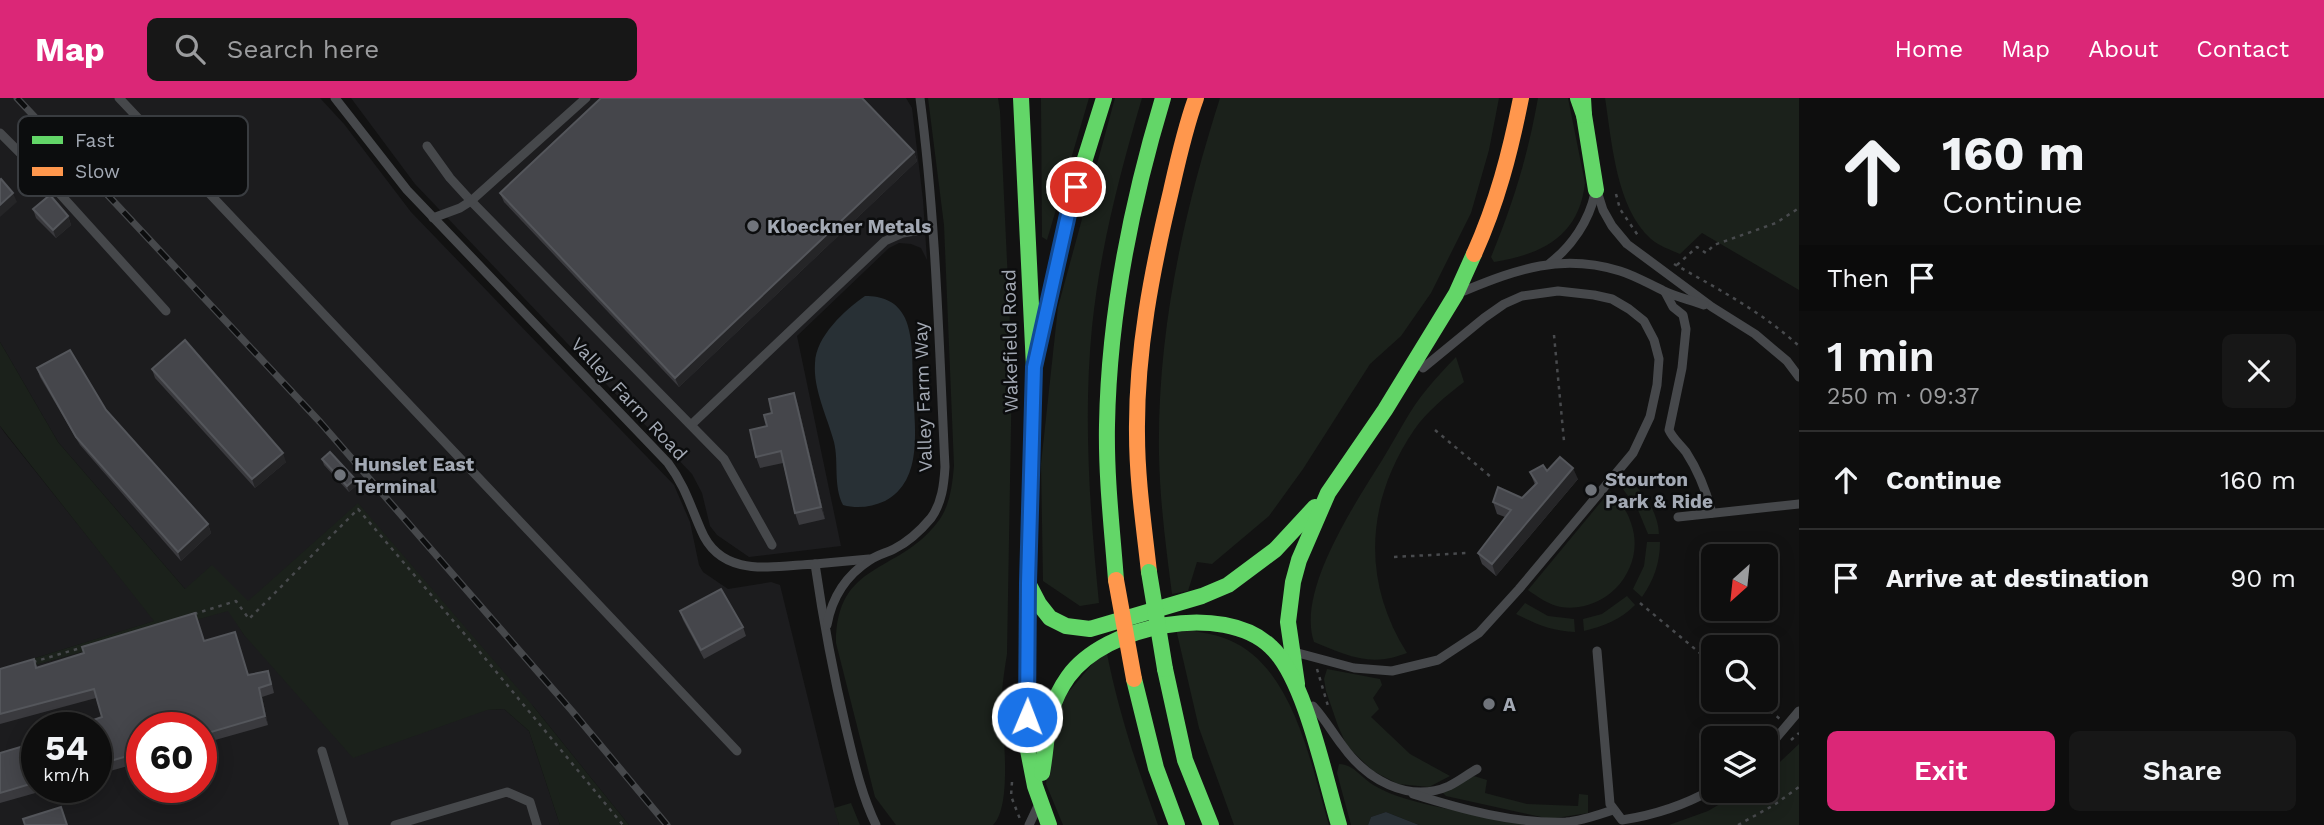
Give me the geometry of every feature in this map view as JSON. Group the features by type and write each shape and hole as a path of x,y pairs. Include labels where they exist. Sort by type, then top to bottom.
{"main road":[{"name":"Wakefield Road","path":"1021,98 1034,367 1027,745 1038,799 1049,825"},
{"path":"1034,367 1069,210 1104,98"},
{"path":"1163,98 1149,143 1131,221 1112,351 1108,458 1116,580 1134,679 1156,768 1177,825"},
{"path":"1196,98 1163,220 1150,289 1137,418 1138,470 1149,572 1165,669 1185,760 1211,825"},
{"path":"1028,583 1041,608 1056,624 1071,629 1090,629 1202,596 1227,584 1275,550 1328,493 1352,461 1456,294 1491,217 1509,159 1521,98"},
{"path":"1581,98 1596,190"},
{"path":"1328,493 1299,560 1287,622 1299,688 1339,825"},
{"path":"1038,799 1044,768 1046,729 1063,686 1075,668 1094,651 1130,635 1196,622 1221,623 1241,628 1269,644 1287,666 1299,688"}],"lane":[{"path":"119,98 136,116"},
{"name":"Valley Farm Road","path":"335,98 407,190 668,463 689,496 701,533 726,560 744,567 871,559"},
{"path":"433,218 471,201 586,98"},
{"name":"Valley Farm Way","path":"827,644 831,603 842,585 871,559 894,549 920,529 932,516 944,485 927,147 920,98"},
{"path":"0,133 18,151"},
{"path":"427,146 471,201 724,460 772,544"},
{"path":"1550,263 1562,254 1584,224 1596,190"},
{"path":"1596,190 1612,226 1627,244 1712,307 1755,334 1787,361 1799,377"},
{"path":"62,196 166,311"},
{"path":"212,196 737,751"},
{"path":"691,425 885,241 902,233 932,228"},
{"path":"1456,294 1504,275 1550,263 1590,264 1618,271 1665,292 1712,307"},
{"path":"1269,644 1354,668 1392,671 1438,660 1479,633 1633,453 1650,417 1659,359 1654,340 1643,321 1612,299 1577,292 1539,292 1504,304 1401,386"},
{"path":"1665,292 1673,307 1683,315 1686,329 1682,368 1670,430 1672,438 1685,450 1705,483 1712,513"},
{"path":"1678,517 1799,504"},
{"path":"815,564 827,644 860,786 876,825"},
{"path":"1597,651 1610,804 1613,810 1622,820 1638,818 1701,796"},
{"path":"1299,688 1363,770 1390,786 1453,807 1525,820 1567,822 1591,818 1613,810"},
{"path":"1778,736 1799,711"},
{"path":"322,751 344,825"},
{"path":"1408,792 1434,790 1477,769"},
{"path":"395,825 507,792 530,802 537,825"},
{"path":"1029,825 1038,799"}],"path":[{"path":"1614,186 1620,209 1643,242"},
{"path":"1677,265 1697,247 1706,253 1714,244 1776,223 1799,208"},
{"path":"1665,258 1755,310 1799,346"},
{"path":"1554,335 1564,441"},
{"path":"1435,430 1491,477"},
{"path":"183,617 236,601 249,619 358,509 623,825"},
{"path":"1394,557 1467,553"},
{"path":"1640,603 1701,654"},
{"path":"26,664 105,640"},
{"path":"1738,825 1798,788"}],"shaded area":[{"path":"0,98 320,98 344,124 411,212 674,485 690,522 699,565 703,572 728,589 771,582 780,585 839,825 629,825 533,706 248,601 185,589 58,442 0,342"},
{"path":"351,98 906,98 912,108 927,260 921,248 911,244 899,243 889,248 797,336 841,546 749,557 717,535 710,526 702,493 692,474 415,184"},
{"path":"928,98 998,98 1000,111 1012,368 1007,654 1002,692 1005,782 999,815 993,825 896,825 875,797 836,643 839,616 846,597 858,582 905,552 937,523 948,503 951,489 954,466 944,225"},
{"path":"1041,98 1089,98 1047,240 1042,237"},
{"path":"1115,98 1142,98 1112,211 1092,327 1088,431 1090,500 1099,603 1080,606 1043,581 1041,464 1058,307"},
{"path":"1220,98 1499,98 1489,150 1471,213 1431,293 1401,336 1370,364 1303,469 1269,516 1212,564 1197,562 1188,591 1172,594 1159,455 1162,364 1184,230"},
{"path":"1538,98 1568,98 1585,183 1581,201 1575,217 1556,239 1528,254 1494,262 1491,257 1519,179"},
{"path":"1605,98 1799,98 1799,290 1702,233 1680,254 1651,239 1639,226 1623,192 1613,154"},
{"path":"865,296 883,298 898,307 908,326 912,352 915,434 912,466 898,492 880,503 854,507 843,505 840,497 834,442 818,393 815,363 820,343 826,334 841,316"},
{"path":"0,342 58,442 185,589 212,565 248,601 358,503 533,706 629,825 560,825 529,731 504,709 487,710 353,758 244,635 228,611 0,675 0,669 154,621 0,426"},
{"path":"1456,357 1464,382 1431,410 1414,430 1386,485 1379,513 1375,541 1376,569 1392,625 1407,653 1388,659 1367,659 1314,642 1311,621 1314,597 1332,547 1415,405"},
{"path":"0,426 4,432 155,621 0,669"},
{"path":"1630,480 1650,504 1659,534 1648,534 1638,510 1623,489"},
{"path":"1610,491 1627,514 1635,540 1628,571 1620,584 1594,603 1578,607 1557,606 1528,590"},
{"path":"1647,542 1660,542 1660,549 1656,571 1642,597 1633,589 1644,566"},
{"path":"1627,596 1635,605 1624,615 1584,631 1583,619 1602,614"},
{"path":"1525,603 1548,616 1574,619 1575,632 1544,626 1516,614"},
{"path":"229,610 244,635 487,710 504,709 529,731 560,825 0,825 0,675"},
{"path":"1176,629 1229,640 1251,653 1269,671 1296,720 1329,825 1234,825 1199,728"},
{"path":"1106,648 1128,737 1158,825 1063,825 1046,784 1054,709"},
{"path":"1327,669 1380,679 1382,685 1373,698 1379,709 1371,717 1410,754 1450,776 1429,787 1398,784 1373,771 1347,746 1326,691 1324,679"},
{"path":"1799,744 1799,825 1669,825 1708,811 1722,803 1778,803 1778,764"},
{"path":"1339,764 1354,769 1375,786 1406,799 1516,821 1524,825 1419,825 1386,812 1371,817 1368,825 1351,825 1337,773"},
{"path":"1474,776 1487,780 1485,793 1527,804 1578,806 1579,794 1588,795 1588,813 1550,819 1446,796 1442,792"},
{"path":"851,803 860,825 839,825 834,808"},
{"path":"1386,812 1419,825 1368,825 1371,817"}],"building":[{"path":"601,98 862,98 914,152 675,378 500,193"},
{"path":"0,180 13,193 0,205"},
{"path":"51,196 68,216 53,230 33,209"},
{"path":"185,340 283,453 252,479 152,369"},
{"path":"70,350 106,410 208,524 178,552 76,437 37,368"},
{"path":"794,393 821,507 795,513 781,451 756,457 750,430 767,426 764,415 772,413 769,399"},
{"name":"Hunslet East Terminal","path":"330,452 355,479 347,486 322,459"},
{"path":"1560,457 1573,468 1492,564 1478,553 1511,510 1493,502 1498,487 1522,498 1537,483 1530,472 1543,465 1547,471"},
{"path":"721,589 743,627 701,650 680,611"},
{"path":"195,613 204,641 235,632 248,675 268,671 271,684 259,688 265,716 217,730 217,712 126,712 126,757 112,760 112,712 101,712 94,689 0,714 0,669 34,659 36,668 84,653 82,647"},
{"path":"21,747 21,787 0,793 0,753"},
{"path":"61,807 67,825 25,825 23,819"}],"railway":[{"path":"17,98 34,116"},
{"path":"109,196 320,422 572,711 667,825"}],"traffic: fast":[{"path":"1021,98 1034,367 1027,745 1035,786 1049,825"},
{"path":"1034,367 1069,210 1104,98"},
{"path":"1116,580 1107,444 1112,342 1132,219 1163,98"},
{"path":"1578,98 1584,115 1596,190"},
{"path":"1583,98 1584,115"},
{"path":"1297,684 1288,622 1299,560 1328,493 1385,410 1456,294 1474,254"},
{"path":"1028,583 1050,618 1066,626 1090,629 1202,596 1228,585 1275,550 1315,507"},
{"path":"1149,572 1165,669"},
{"path":"1042,773 1055,701 1068,677 1085,659 1109,644 1165,625 1224,625 1250,633 1271,647 1294,681 1312,730 1339,825"},
{"path":"1165,669 1185,760 1211,825"},
{"path":"1134,679 1156,768 1177,825"}],"traffic: slow":[{"path":"1149,572 1137,451 1137,403 1142,342 1158,251 1182,144 1196,98"},
{"path":"1474,254 1502,177 1521,98"},
{"path":"1116,580 1134,679"}],"place":[{"name":"Kloeckner Metals","path":"753,226"},
{"name":"Hunslet East Terminal","path":"340,475"},
{"name":"Stourton Park & Ride","path":"1591,490"},
{"name":"A","path":"1489,704"}],"route":[{"path":"1027,717 1034,367 1076,187"}]}
